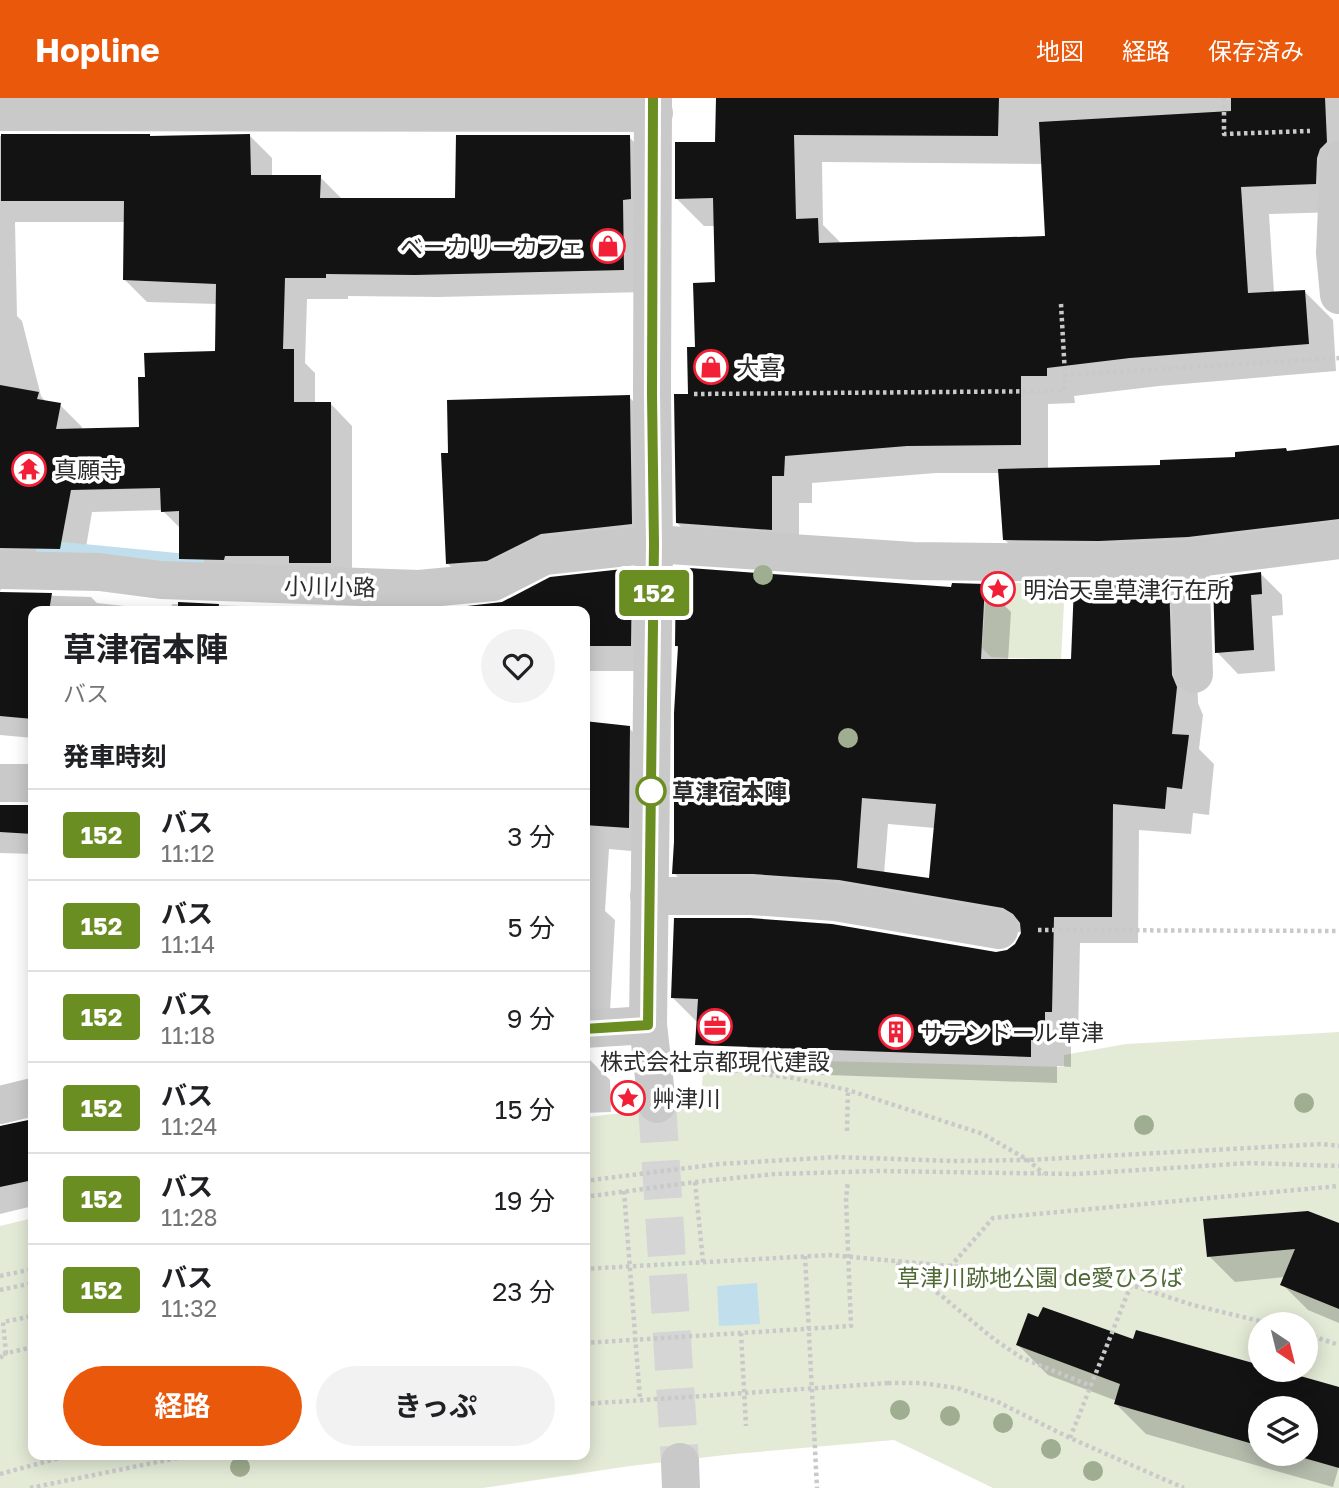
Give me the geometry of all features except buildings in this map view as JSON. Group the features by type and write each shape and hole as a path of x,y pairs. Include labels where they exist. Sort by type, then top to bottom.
{"street":[{"path":"0,112 182,106 654,106 654,544 648,1025 657,1104"},
{"path":"1339,160 1335,253 1339,295"},
{"name":"小川小路","path":"0,570 99,572 159,596 195,580 253,598 493,582 544,556 654,544 913,561 1099,563 1190,559 1339,540"},
{"path":"1190,559 1194,674"},
{"path":"0,783 28,783"},
{"path":"649,896 751,896 835,902 999,930"},
{"path":"590,1029 648,1025"},
{"path":"0,1105 28,1098"}],"path":[{"path":"1224,98 1224,134 1313,131"},
{"path":"652,395 1064,391 1061,304"},
{"path":"1065,375 1339,358"},
{"path":"999,930 1339,931"},
{"path":"689,1064 793,1078 848,1090 983,1135 1028,1160 1044,1174"},
{"path":"847,1131 848,1090"},
{"path":"590,1180 719,1164 837,1157 953,1161 1028,1160 1308,1144 1339,1146"},
{"path":"590,1196 775,1174 879,1171 1076,1174 1250,1163 1339,1166"},
{"path":"695,1182 703,1262"},
{"path":"590,1342 851,1326 846,1198 848,1182"},
{"path":"950,1267 993,1218 1339,1186"},
{"path":"624,1191 640,1399"},
{"path":"590,1269 830,1255 1131,1285 1248,1318"},
{"path":"805,1256 817,1488"},
{"path":"897,1263 1022,1358 1091,1386"},
{"path":"0,1276 28,1270"},
{"path":"0,1290 28,1284"},
{"path":"1070,1438 1131,1285"},
{"path":"28,1317 3,1322 2,1355 28,1348"},
{"path":"741,1333 746,1426"},
{"path":"1318,1338 1339,1345"},
{"path":"590,1403 922,1383 957,1388 998,1402 1070,1438 1184,1488"},
{"path":"0,1474 52,1460"},
{"path":"30,1488 165,1460"}],"green space":[{"path":"987,582 1065,585 1061,660 991,657 982,648"},
{"name":"草津川跡地公園 de愛ひろば","path":"1339,1032 1339,1488 993,1488 894,1440 630,1466 483,1488 0,1488 0,1226 28,1219 28,1460 590,1460 590,1117 674,1107 701,1099 704,1058 1064,1067 1064,1055 1126,1044"}],"water":[{"path":"757,1283 760,1324 719,1326 717,1286"}],"waterway":[{"path":"42,547 197,562"}],"tunnel":[{"path":"657,1104 680,1462"}],"bus line":[{"name":"152","path":"590,1029 648,1025 654,544 653,98"}],"place":[{"name":"ベーカリーカフェ","path":"608,246"},
{"name":"大喜","path":"711,367"},
{"name":"真願寺","path":"29,469"},
{"name":"明治天皇草津行在所","path":"998,589"},
{"name":"草津宿本陣","path":"651,791"},
{"name":"株式会社京都現代建設","path":"715,1026"},
{"name":"サテンドール草津","path":"896,1032"},
{"name":"艸津川","path":"628,1098"}]}
